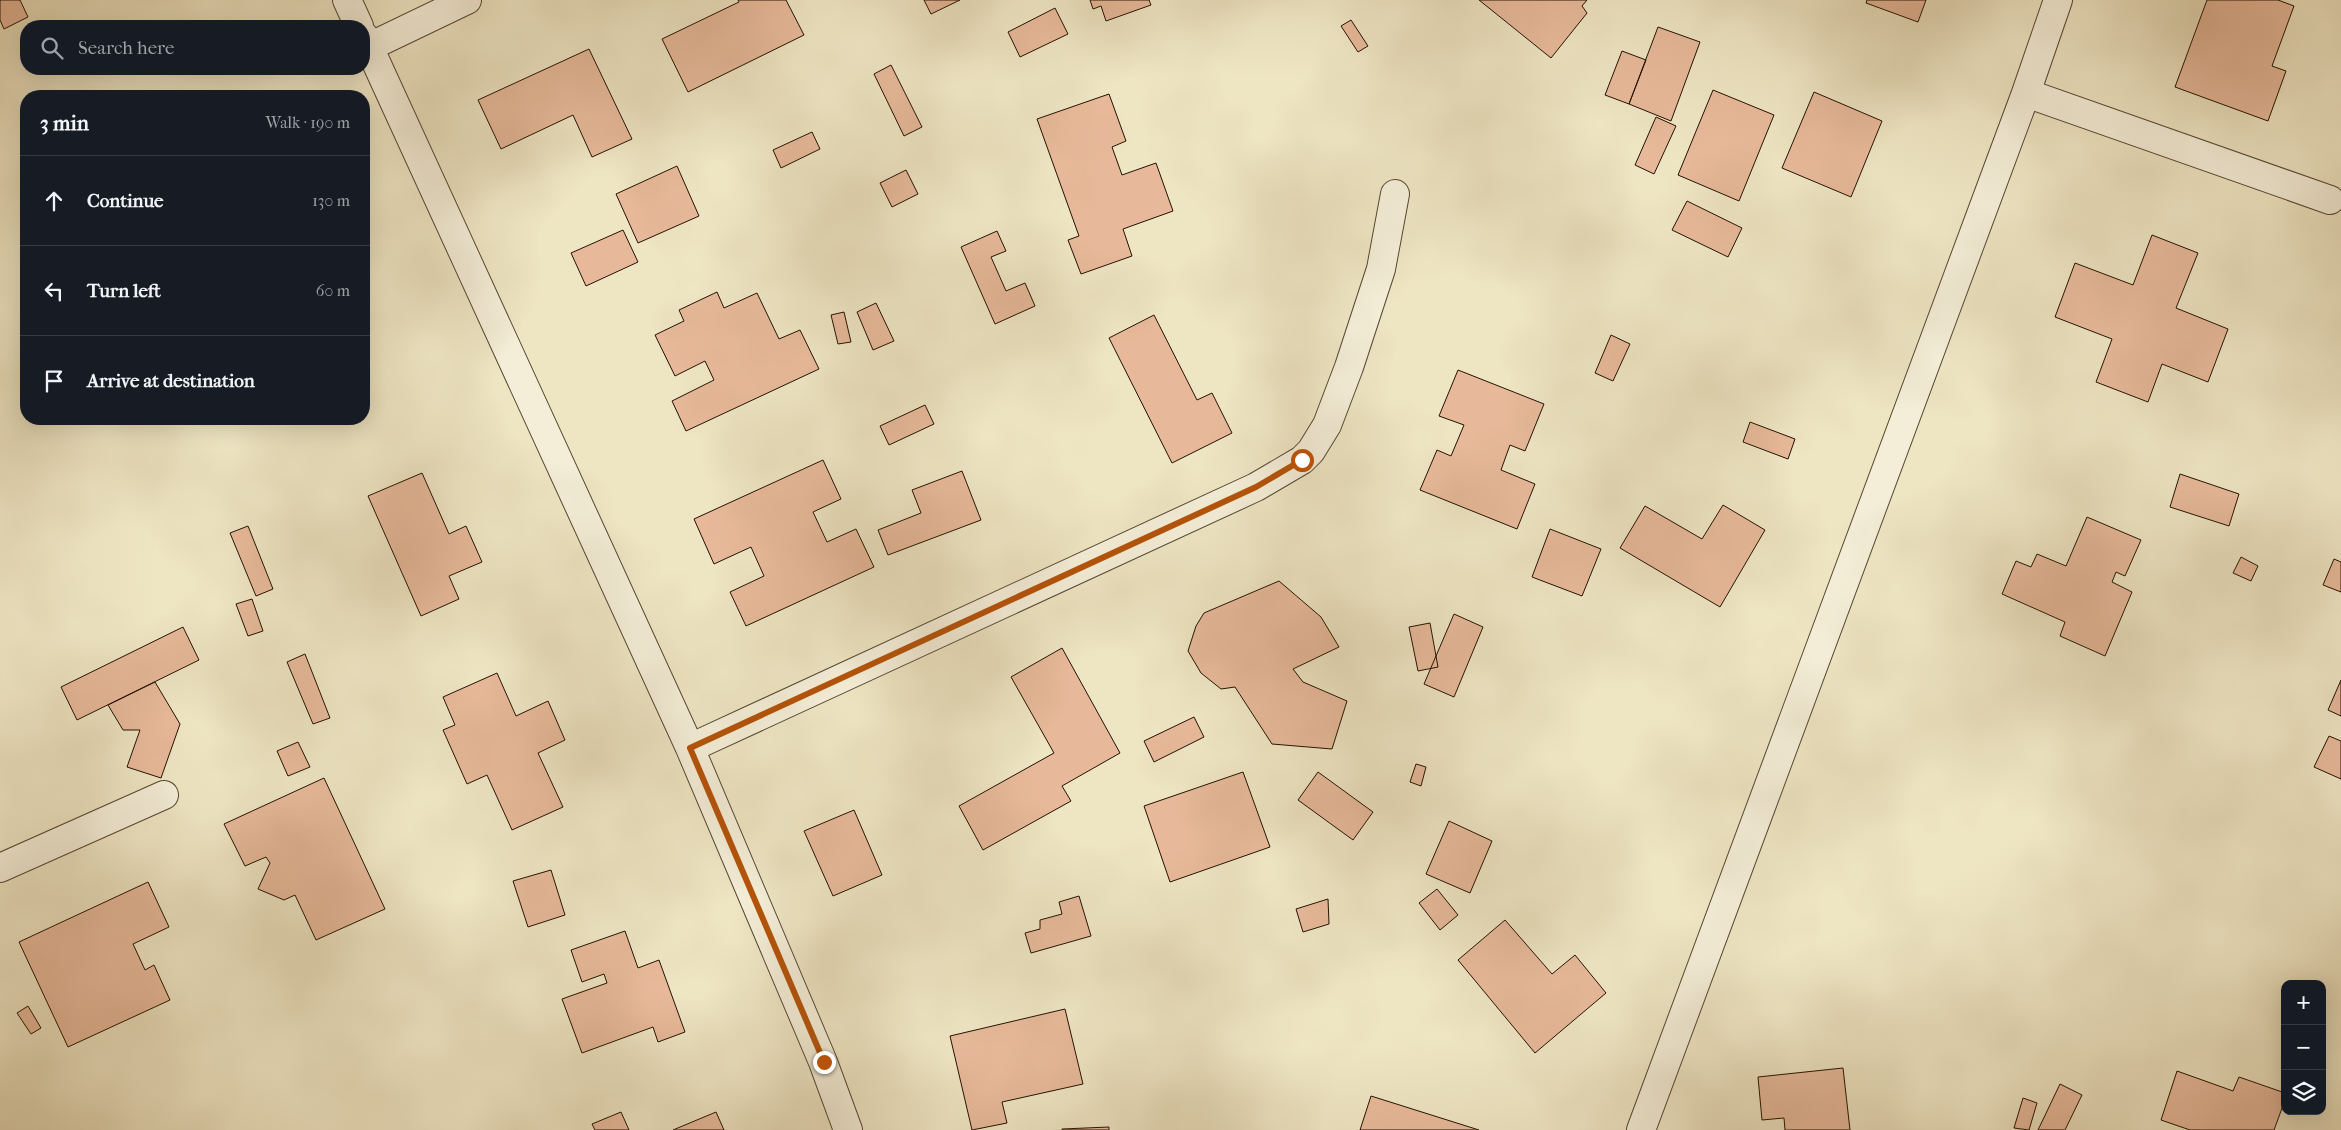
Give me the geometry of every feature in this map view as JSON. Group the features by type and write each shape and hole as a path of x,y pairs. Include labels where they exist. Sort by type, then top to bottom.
{"street":[{"path":"347,0 356,20"},
{"path":"370,34 467,0"},
{"path":"1641,1130 2026,92 2058,0"},
{"path":"370,49 690,748 824,1062 848,1130"},
{"path":"2026,92 2330,200"},
{"path":"690,748 1256,487 1302,460 1311,451 1327,425 1349,367 1381,269 1395,194"},
{"path":"0,868 164,795"}],"building":[{"path":"0,0 20,0 28,17 4,29 0,20"},
{"path":"738,0 786,0 804,35 688,92 662,39 739,2"},
{"path":"924,0 960,0 931,14"},
{"path":"1090,0 1149,0 1151,5 1106,21 1101,6 1093,9"},
{"path":"1479,0 1587,0 1582,6 1587,13 1551,58"},
{"path":"1867,0 1926,0 1918,22 1866,3"},
{"path":"2207,0 2278,0 2294,6 2272,66 2286,71 2268,121 2175,87"},
{"path":"1055,8 1068,34 1020,57 1008,32"},
{"path":"1351,20 1368,46 1358,52 1341,26"},
{"path":"1658,27 1700,42 1671,121 1629,104"},
{"path":"589,49 632,139 592,157 573,115 501,149 478,100"},
{"path":"1622,51 1646,60 1629,104 1605,95"},
{"path":"891,65 922,127 904,136 874,74"},
{"path":"1713,90 1774,115 1739,201 1678,175"},
{"path":"1814,92 1882,121 1851,197 1782,168"},
{"path":"1109,94 1126,141 1112,147 1122,175 1156,163 1173,211 1123,229 1132,256 1081,274 1068,240 1079,236 1037,119"},
{"path":"1656,117 1676,126 1654,174 1635,165"},
{"path":"812,132 820,149 781,168 773,150"},
{"path":"677,166 699,216 638,243 616,194"},
{"path":"906,170 918,194 892,207 880,183"},
{"path":"1687,201 1742,228 1728,257 1672,230"},
{"path":"623,230 638,262 586,286 571,253"},
{"path":"997,231 1006,251 991,257 1006,291 1025,283 1035,306 995,324 961,247"},
{"path":"2152,235 2198,253 2176,308 2228,329 2208,382 2162,364 2148,402 2096,382 2112,339 2055,317 2075,263 2133,285"},
{"path":"717,292 724,308 757,293 779,339 800,330 819,369 686,431 672,401 714,380 705,361 675,376 655,335 684,321 679,310"},
{"path":"876,303 894,341 873,350 857,312"},
{"path":"844,312 851,342 838,344 831,315"},
{"path":"1154,315 1197,400 1212,393 1232,433 1172,463 1109,338"},
{"path":"1611,335 1630,344 1613,381 1595,373"},
{"path":"1458,370 1544,404 1525,451 1510,445 1501,470 1535,484 1517,529 1420,490 1437,450 1451,456 1464,425 1439,416"},
{"path":"925,405 934,424 889,445 880,426"},
{"path":"1750,422 1795,439 1788,459 1743,442"},
{"path":"823,460 841,499 813,512 827,542 856,529 874,567 746,626 730,592 764,576 751,547 714,564 694,519"},
{"path":"962,471 981,520 888,555 878,530 921,513 912,490"},
{"path":"422,473 449,534 466,526 482,562 449,576 459,599 421,616 368,496"},
{"path":"2180,474 2239,494 2229,526 2170,507"},
{"path":"1723,505 1765,530 1720,607 1620,548 1645,506 1702,539"},
{"path":"2087,517 2141,540 2125,576 2116,572 2112,582 2132,592 2105,656 2060,636 2065,622 2002,594 2016,561 2031,567 2037,554 2066,566"},
{"path":"248,526 273,589 256,596 230,533"},
{"path":"1550,529 1601,549 1582,596 1532,577"},
{"path":"2241,557 2258,566 2251,581 2233,573"},
{"path":"2334,559 2341,562 2341,592 2323,585"},
{"path":"1279,581 1321,617 1339,647 1293,669 1303,682 1347,701 1332,749 1272,744 1235,687 1221,689 1201,673 1188,651 1196,626 1204,613"},
{"path":"252,599 263,631 248,636 236,604"},
{"path":"1454,614 1483,627 1454,697 1424,684"},
{"path":"1430,623 1438,667 1418,671 1409,627"},
{"path":"183,627 199,660 77,720 61,687"},
{"path":"1062,648 1120,753 1062,786 1071,801 983,850 959,806 1054,753 1011,677"},
{"path":"305,654 330,718 313,724 287,662"},
{"path":"497,673 516,716 548,701 565,740 538,753 563,807 512,830 487,775 467,784 443,730 455,725 443,697"},
{"path":"2341,680 2341,716 2328,710"},
{"path":"155,682 180,724 161,778 127,767 140,730 123,730 108,705"},
{"path":"1194,717 1204,737 1154,762 1144,741"},
{"path":"2329,736 2341,741 2341,779 2314,767"},
{"path":"298,742 310,767 288,776 277,751"},
{"path":"1416,764 1426,767 1421,786 1410,782"},
{"path":"1243,772 1270,847 1170,882 1144,806"},
{"path":"1318,772 1373,812 1353,840 1298,800"},
{"path":"324,778 385,909 316,940 295,895 284,900 258,889 270,863 266,857 245,866 224,824"},
{"path":"854,810 882,875 833,896 804,831"},
{"path":"1449,821 1492,841 1470,893 1426,874"},
{"path":"551,870 565,915 528,927 513,881"},
{"path":"148,882 169,927 133,944 145,970 154,965 170,1000 68,1047 19,942"},
{"path":"1437,889 1458,915 1440,930 1419,903"},
{"path":"1079,896 1091,936 1031,953 1025,933 1040,929 1040,920 1062,914 1059,902"},
{"path":"1328,899 1329,924 1303,932 1296,909"},
{"path":"1505,920 1552,974 1575,955 1606,993 1535,1053 1458,960"},
{"path":"625,931 638,968 659,960 685,1032 658,1042 653,1027 582,1053 562,999 607,983 604,974 582,982 571,950"},
{"path":"28,1006 41,1028 31,1034 17,1013"},
{"path":"1065,1009 1083,1084 1002,1102 1007,1123 972,1130 950,1036"},
{"path":"1843,1068 1850,1130 1785,1130 1784,1118 1762,1120 1758,1077"},
{"path":"2177,1071 2233,1091 2239,1077 2281,1092 2281,1111 2274,1130 2190,1130 2161,1120"},
{"path":"2060,1084 2082,1095 2065,1130 2038,1130"},
{"path":"1371,1096 1479,1130 1360,1130"},
{"path":"2023,1098 2037,1103 2029,1130 2014,1128"},
{"path":"621,1112 629,1130 595,1130 592,1124"},
{"path":"716,1112 724,1130 673,1130"},
{"path":"1109,1127 1109,1130 1062,1130 1062,1129"}],"route":[{"path":"824,1062 690,748 1256,487 1302,460"}]}
